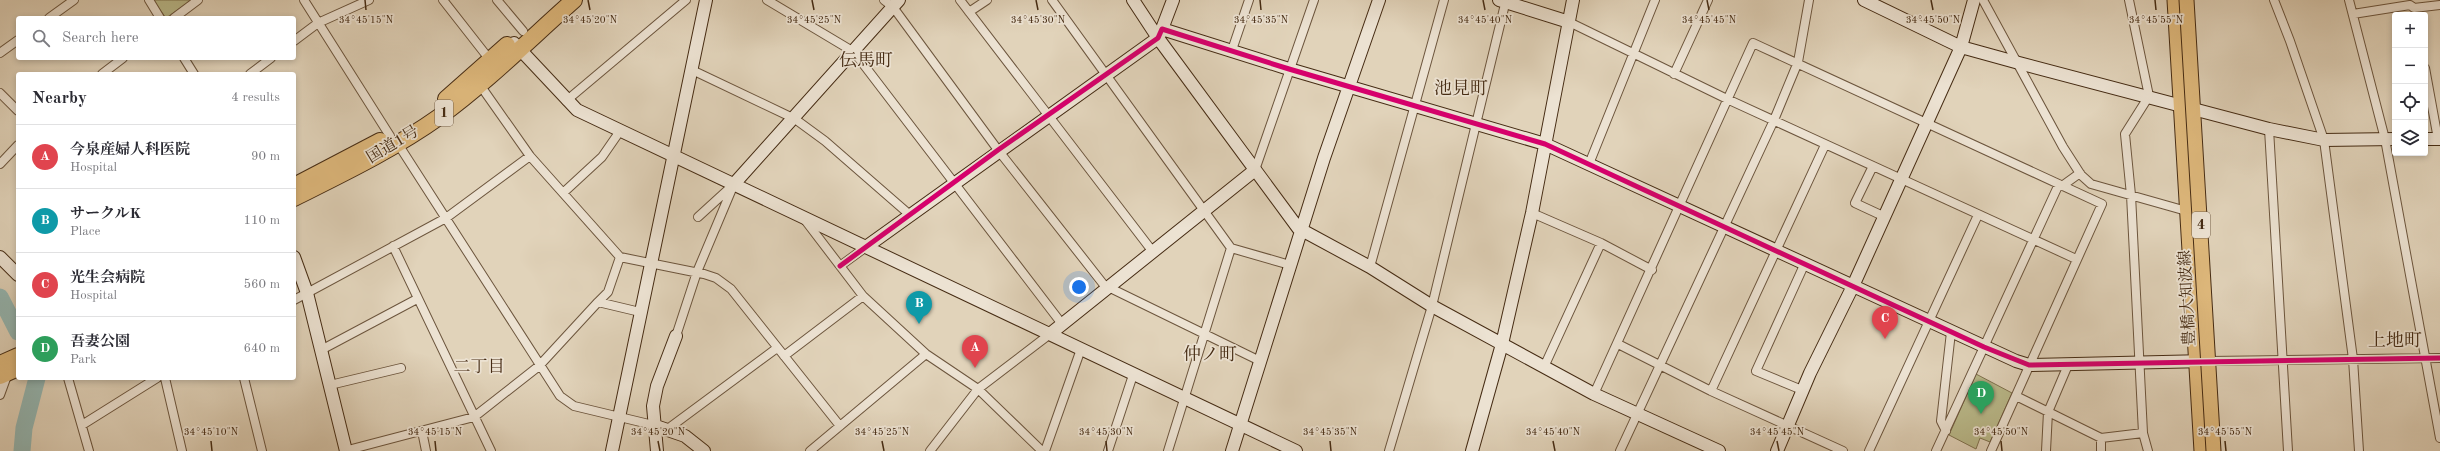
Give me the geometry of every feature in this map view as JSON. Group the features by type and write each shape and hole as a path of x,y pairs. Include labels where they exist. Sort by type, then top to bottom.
{"highway":[{"name":"国道1号","path":"296,197 394,140 480,85 518,40 558,0"},
{"name":"国道1号","path":"296,185 394,140 448,97 490,60 574,0"},
{"path":"6,369 16,358"}],"main road":[{"name":"豊橋大知波線","path":"2174,0 2187,211 2202,362 2214,451"},
{"name":"豊橋大知波線","path":"2187,0 2201,215 2201,451"}],"street":[{"path":"52,16 74,0"},
{"path":"149,0 159,16"},
{"path":"177,16 198,0"},
{"path":"304,0 446,218 539,366 563,399 574,406 669,428 685,436 704,451"},
{"path":"296,40 318,23 369,0"},
{"path":"443,0 490,60"},
{"path":"498,0 518,40 566,101 576,110 1296,451"},
{"path":"566,101 686,0"},
{"path":"612,451 706,0"},
{"path":"767,0 854,52 1062,324"},
{"path":"960,0 1047,116 1153,252"},
{"path":"969,12 987,0"},
{"path":"1052,0 1203,212 1231,248 1290,265"},
{"path":"1133,0 1160,33 1255,170 1298,228 1370,267 1432,306 1594,394 1717,450"},
{"path":"840,266 998,150 1105,75 1160,33 1173,0"},
{"path":"1232,50 1249,0"},
{"path":"930,451 978,389 1050,334 1255,170 1314,0"},
{"path":"1232,451 1290,265 1379,0"},
{"path":"1370,267 1444,0"},
{"path":"1473,450 1502,344 1532,213 1573,0"},
{"path":"1589,164 1655,0"},
{"path":"1674,74 1708,0"},
{"path":"1620,451 1774,120 1798,62 1809,0"},
{"path":"1864,0 1961,47 2019,63 2269,128 2324,140 2390,139"},
{"path":"1777,451 1802,390 1853,286 1900,179 1961,47 1974,0"},
{"path":"1983,0 2019,63 2063,147 2080,173 2091,184 2201,215"},
{"path":"2129,0 2149,96 2125,134 2131,195 2138,362 2143,433 2148,451"},
{"path":"2274,0 2290,41 2324,140 2353,359 2359,451"},
{"path":"2349,0 2390,139 2425,358 2440,438"},
{"path":"1389,451 1432,306 1476,124 1503,1 1569,22 1728,100 2076,259"},
{"path":"698,217 734,184 795,118 854,52 892,2 998,150 1108,288 1260,361"},
{"path":"2353,14 2440,5"},
{"path":"1160,33 1232,50 1289,69 1545,144 1777,250 1951,332 2029,365 2440,358"},
{"path":"0,52 16,41"},
{"path":"1594,394 1652,270 1679,206 1754,43 1798,62 2102,204 1991,451"},
{"path":"104,72 120,60"},
{"path":"185,60 193,72"},
{"path":"253,72 268,60"},
{"path":"692,70 795,118 825,141 910,215"},
{"path":"2428,83 2439,139 2428,139"},
{"path":"480,85 530,156 620,257 697,272 716,278 731,289 840,426"},
{"path":"0,93 16,109"},
{"path":"2269,128 2288,451"},
{"path":"563,193 602,157 620,131"},
{"path":"1711,391 1825,145"},
{"path":"0,164 16,147"},
{"path":"296,299 446,218 530,156"},
{"path":"1873,166 1855,203 1884,216"},
{"path":"1936,451 2032,240 2060,185 2080,173"},
{"path":"657,451 653,425 653,406 657,386 676,336 697,272 734,184"},
{"path":"1532,213 1601,243 1652,270"},
{"path":"1868,451 1978,215"},
{"path":"803,218 863,296 926,354 978,389 1037,449"},
{"path":"1544,367 1601,243"},
{"path":"393,246 417,299 491,451"},
{"path":"1168,451 1203,334 1231,248"},
{"path":"0,257 16,271"},
{"path":"296,263 307,293 322,350 345,451 474,417 539,366 608,292 620,257"},
{"path":"1802,390 1756,371 1805,263"},
{"path":"784,356 863,296"},
{"path":"322,350 417,299"},
{"path":"598,302 640,312"},
{"path":"1946,430 1941,421 1951,332"},
{"path":"1618,344 1711,391 1843,451"},
{"path":"669,428 777,348"},
{"path":"1045,451 1081,349"},
{"path":"812,450 926,354"},
{"path":"2046,451 2048,412 2068,364"},
{"path":"330,385 400,368"},
{"path":"0,395 6,369"},
{"path":"1108,451 1133,375"},
{"path":"69,380 90,451"},
{"path":"82,425 154,380"},
{"path":"165,380 182,451"},
{"path":"244,380 262,451"},
{"path":"2016,396 2101,438 2143,433"},
{"path":"422,431 426,451"},
{"path":"2101,438 2101,451"}],"green space":[{"path":"153,0 192,0 169,16 165,16"},
{"path":"1976,374 2012,393 1990,442 1980,438 1976,449 1949,435"}],"waterway":[{"path":"0,297 16,328"},
{"path":"22,451 24,428 36,380"}],"tram line":[{"path":"2179,0 2206,451"}],"cycle path":[{"path":"840,266 998,150 1158,38 1162,29 1289,69 1545,144 1984,347 2029,365 2440,358"}],"place":[{"name":"サークルK","path":"919,324"},
{"name":"光生会病院","path":"1885,339"},
{"name":"今泉産婦人科医院","path":"975,368"},
{"name":"吾妻公園","path":"1981,414"}],"district":[{"name":"伝馬町","path":"866,61"},
{"name":"池見町","path":"1461,89"},
{"name":"上地町","path":"2395,341"},
{"name":"仲ノ町","path":"1210,355"},
{"name":"二丁目","path":"479,367"}]}
